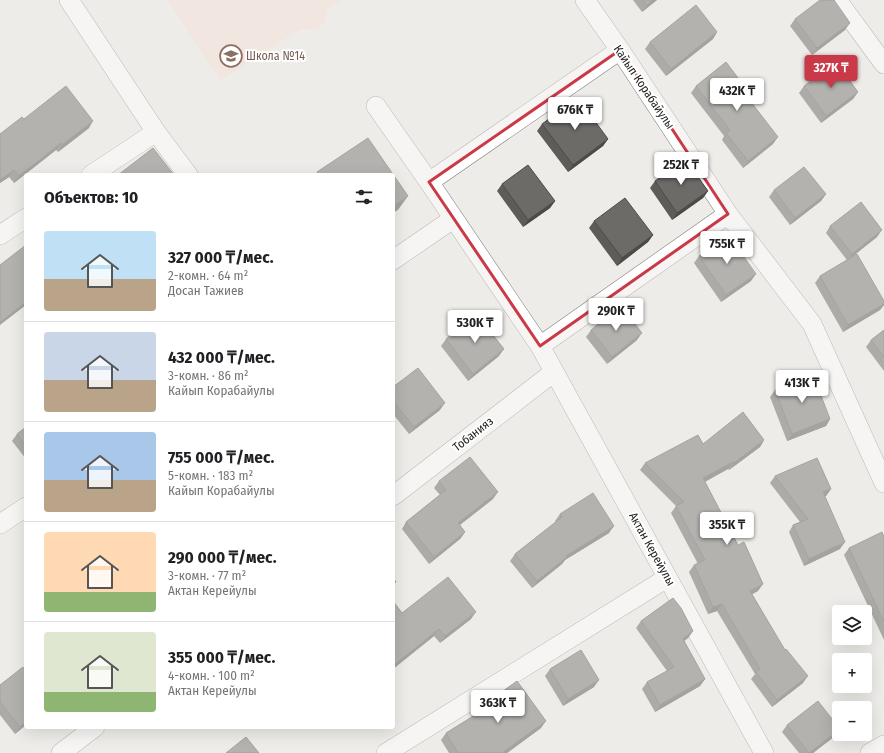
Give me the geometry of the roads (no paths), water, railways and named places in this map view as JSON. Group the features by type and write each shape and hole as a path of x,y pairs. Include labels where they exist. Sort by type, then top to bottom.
{"street":[{"path":"69,0 156,132 187,173"},
{"name":"Кайып Корабайулы","path":"585,0 620,50 728,214 812,324 884,482"},
{"path":"837,0 884,64"},
{"path":"429,182 620,50"},
{"name":"Актан Керейулы","path":"376,106 540,346 764,753"},
{"path":"94,173 156,132"},
{"path":"540,346 728,214"},
{"path":"0,235 24,219"},
{"path":"395,259 454,220"},
{"name":"Тобанияз","path":"395,494 554,372"},
{"path":"0,524 24,508"},
{"path":"386,753 667,578"},
{"path":"61,753 92,729"},
{"path":"870,753 884,745"}],"place":[{"name":"Школа №14","path":"231,56"}]}
